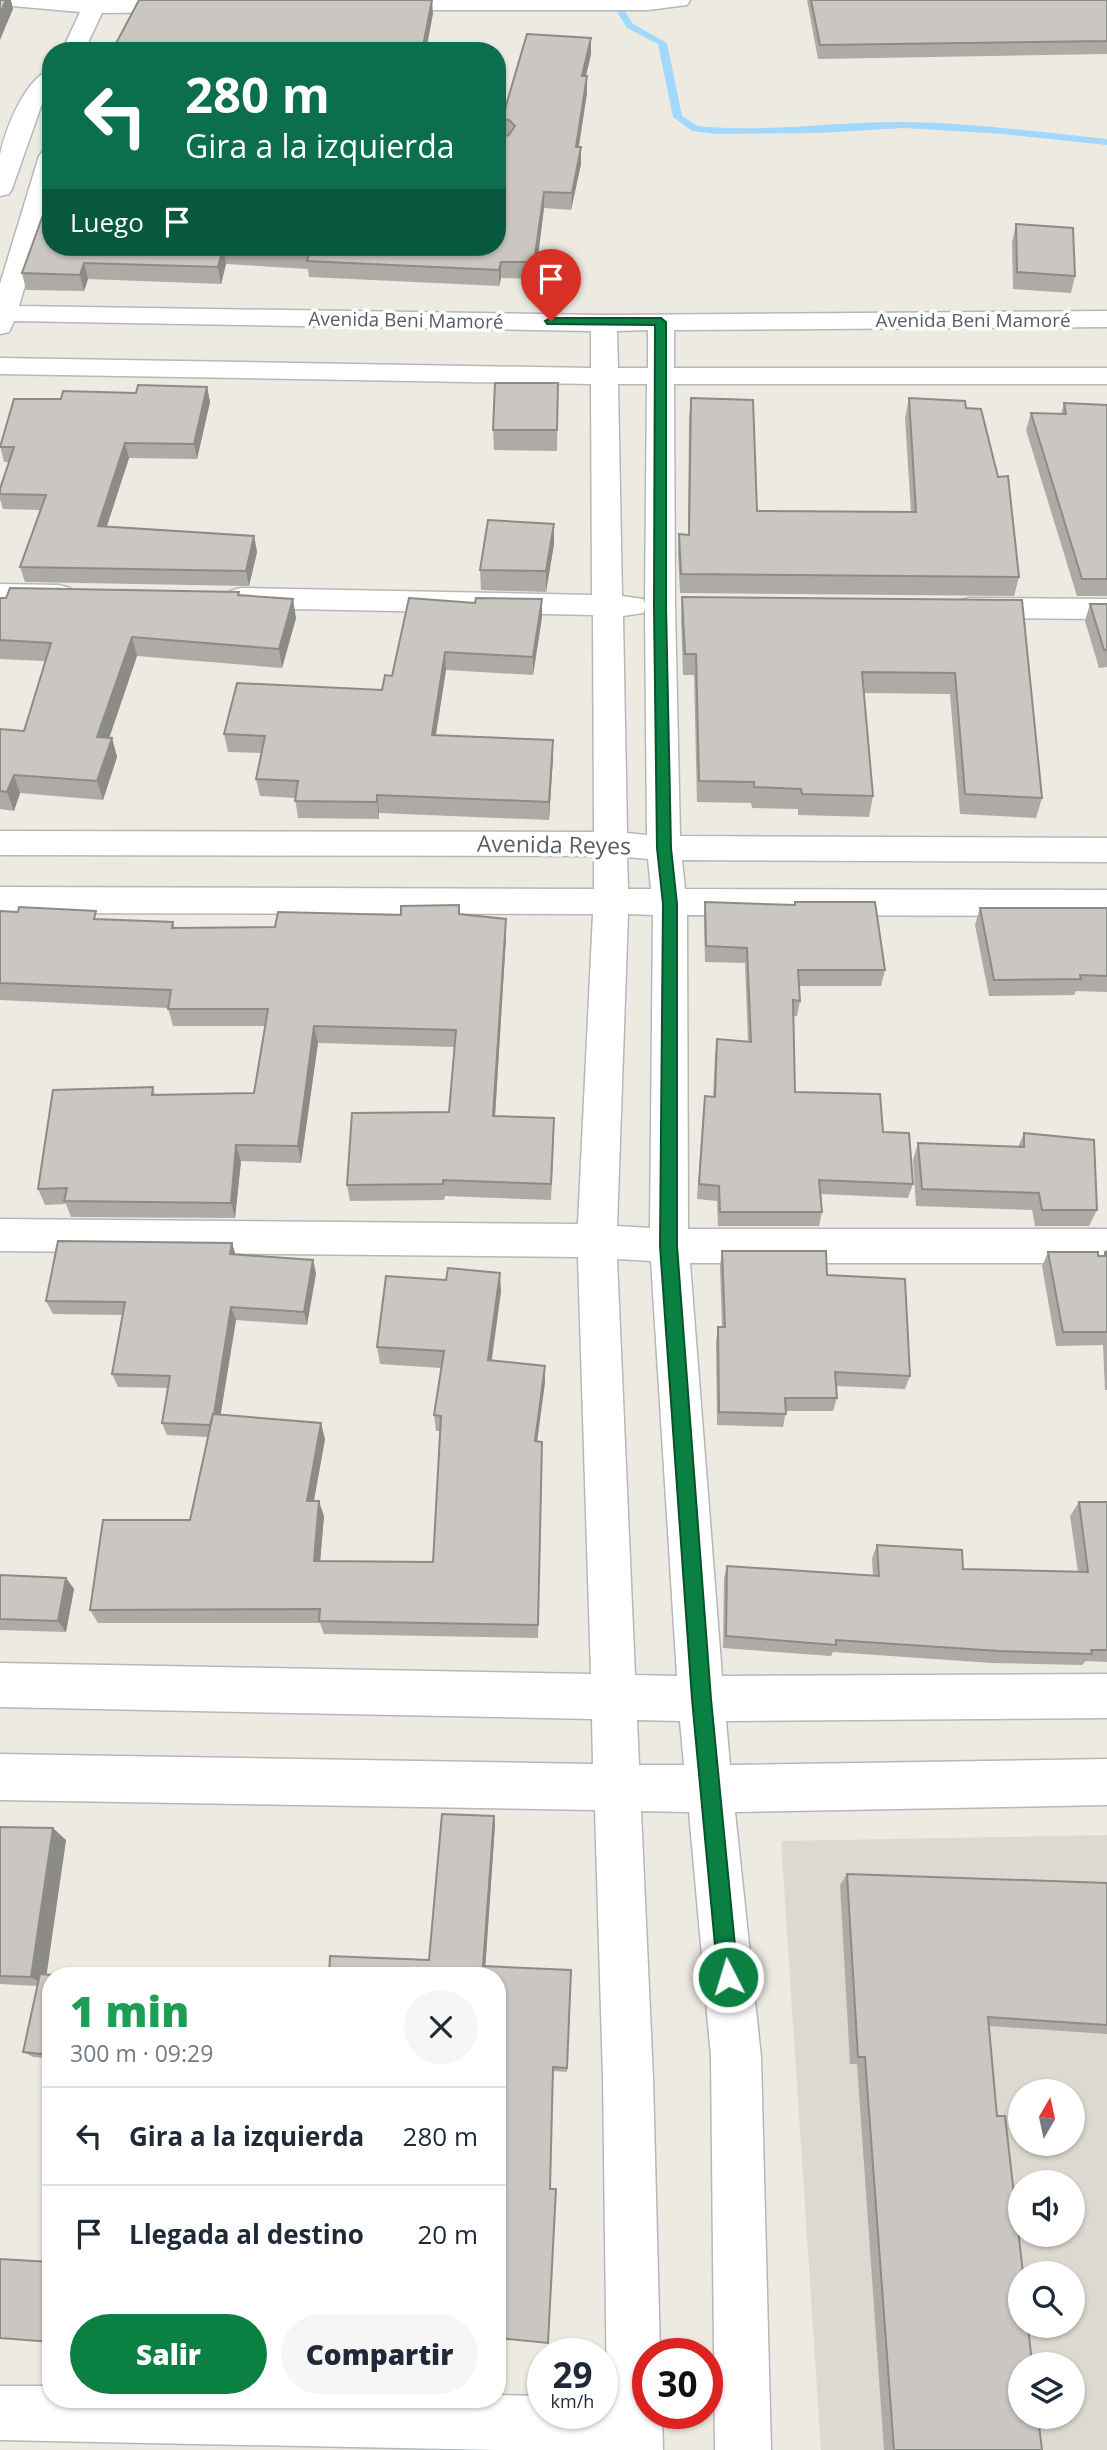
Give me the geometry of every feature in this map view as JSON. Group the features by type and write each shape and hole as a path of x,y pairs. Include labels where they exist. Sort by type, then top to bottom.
{"street":[{"path":"13,0 212,6"},
{"path":"358,5 648,4 679,0"},
{"path":"78,42 96,3"},
{"path":"0,189 10,136 35,92 42,85"},
{"path":"10,136 42,136"},
{"path":"1,317 42,185"},
{"name":"Avenida Beni Mamoré","path":"1,317 604,323 1107,319"},
{"path":"661,322 660,375 674,606 664,848 670,904 668,1246 701,1699 736,2057 743,2450"},
{"path":"0,2413 634,2438 628,2077 597,1241 611,901 604,323"},
{"path":"0,366 606,376 1107,376"},
{"path":"0,594 83,595"},
{"path":"207,598 674,606"},
{"path":"939,608 1107,608"},
{"name":"Avenida Reyes","path":"0,844 609,844 664,848 1107,850"},
{"path":"0,900 1107,904"},
{"path":"0,1235 597,1241 668,1246 1107,1246"},
{"path":"0,1685 613,1695 701,1699 1107,1696"},
{"path":"0,1777 710,1789 1107,1782"}],"shaded area":[{"path":"1107,1835 1107,2450 821,2450 781,1841"}],"building":[{"path":"0,0 6,0 0,14"},
{"path":"139,0 432,0 424,42 117,42"},
{"path":"811,0 1107,0 1107,41 820,45"},
{"path":"527,34 591,38 582,76 587,76 576,147 581,147 572,193 544,192 534,262 501,262 499,270 307,261 308,256 506,256 506,136 515,126 506,120 506,105"},
{"path":"42,218 42,256 221,256 218,267 84,263 80,275 22,273"},
{"path":"1016,224 1073,228 1075,276 1017,272"},
{"path":"495,383 558,383 557,430 493,430"},
{"path":"138,385 207,387 194,444 125,443 98,526 254,536 246,571 20,567 46,495 0,494 14,447 0,447 14,399 61,399 63,391 136,393"},
{"path":"691,398 753,400 757,511 916,512 909,398 965,401 966,408 981,409 998,477 1008,476 1019,577 681,574 679,534 689,535"},
{"path":"1064,403 1107,405 1107,579 1082,579 1031,413 1066,414"},
{"path":"488,520 554,524 546,571 480,570"},
{"path":"10,588 239,592 238,595 293,599 279,649 132,637 97,737 112,738 97,781 14,775 7,792 0,791 0,729 24,731 51,643 0,640 0,598 6,598"},
{"path":"682,597 1022,600 1042,798 965,794 955,673 862,672 873,796 802,794 801,789 754,787 754,782 699,781 696,654 685,654"},
{"path":"409,598 475,603 476,598 542,599 533,657 445,652 432,735 553,740 549,802 377,795 377,802 295,801 298,781 256,779 265,736 224,734 237,683 382,690 385,675 392,676"},
{"path":"1090,604 1107,604 1107,650 1104,650"},
{"path":"705,902 795,905 795,902 875,902 885,970 798,970 800,1001 793,1000 795,1092 880,1094 883,1132 909,1133 913,1184 819,1180 822,1212 720,1212 719,1186 699,1184 705,1096 715,1097 717,1039 751,1042 747,948 706,946"},
{"path":"459,905 459,914 506,919 493,1116 554,1118 551,1184 443,1180 443,1184 347,1185 352,1113 449,1112 456,1030 314,1026 298,1146 236,1145 231,1203 64,1201 67,1188 38,1189 53,1090 153,1087 152,1095 254,1093 268,1009 168,1009 171,990 0,983 0,911 18,912 19,907 96,911 94,919 173,922 172,928 275,927 278,912 401,915 401,906"},
{"path":"980,908 1107,908 1107,976 994,980"},
{"path":"1024,1133 1094,1140 1097,1210 1042,1210 1039,1193 922,1189 918,1143 1024,1147"},
{"path":"58,1241 232,1243 230,1254 313,1260 304,1312 231,1307 210,1425 162,1423 170,1376 112,1374 125,1302 46,1301"},
{"path":"722,1251 826,1251 827,1275 905,1279 910,1376 835,1372 837,1398 785,1398 786,1414 719,1412 718,1327 725,1327"},
{"path":"1107,1251 1107,1332 1063,1332 1048,1252 1098,1252 1098,1256 1105,1256"},
{"path":"448,1268 500,1273 488,1360 545,1366 535,1441 542,1442 538,1625 319,1621 320,1609 90,1610 103,1520 190,1520 213,1414 321,1423 307,1501 319,1501 314,1561 433,1562 441,1416 434,1415 444,1351 377,1347 386,1276 446,1280"},
{"path":"1079,1502 1107,1502 1107,1650 1091,1650 1092,1654 999,1651 836,1640 836,1645 726,1636 727,1566 879,1576 877,1545 962,1550 963,1569 1088,1572"},
{"path":"0,1575 66,1578 58,1621 0,1619"},
{"path":"442,1814 494,1816 483,1966 505,1967 329,1967 330,1956 429,1960"},
{"path":"0,1827 53,1828 31,1977 0,1976"},
{"path":"847,1874 1107,1883 1107,2025 988,2017 997,2116 1005,2116 1011,2170 1008,2170 1008,2247 1020,2247 1022,2261 1008,2261 1008,2338 1029,2338 1031,2352 1008,2352 1008,2429 1039,2429 1042,2450 894,2450 865,2057 858,2057"},
{"path":"506,1967 571,1970 567,2068 553,2067 550,2189 556,2189 548,2338 527,2338 527,2341 506,2339"},
{"path":"40,1974 42,1974 42,2054 23,2052"},
{"path":"0,2259 42,2261 42,2341 0,2338"}],"waterway":[{"path":"620,10 630,26 662,43 678,117 695,129 819,130 904,125 1003,131 1107,142"}],"route":[{"path":"551,321 661,322 660,606 664,848 670,904 668,1246 701,1699 728,1977"}]}
